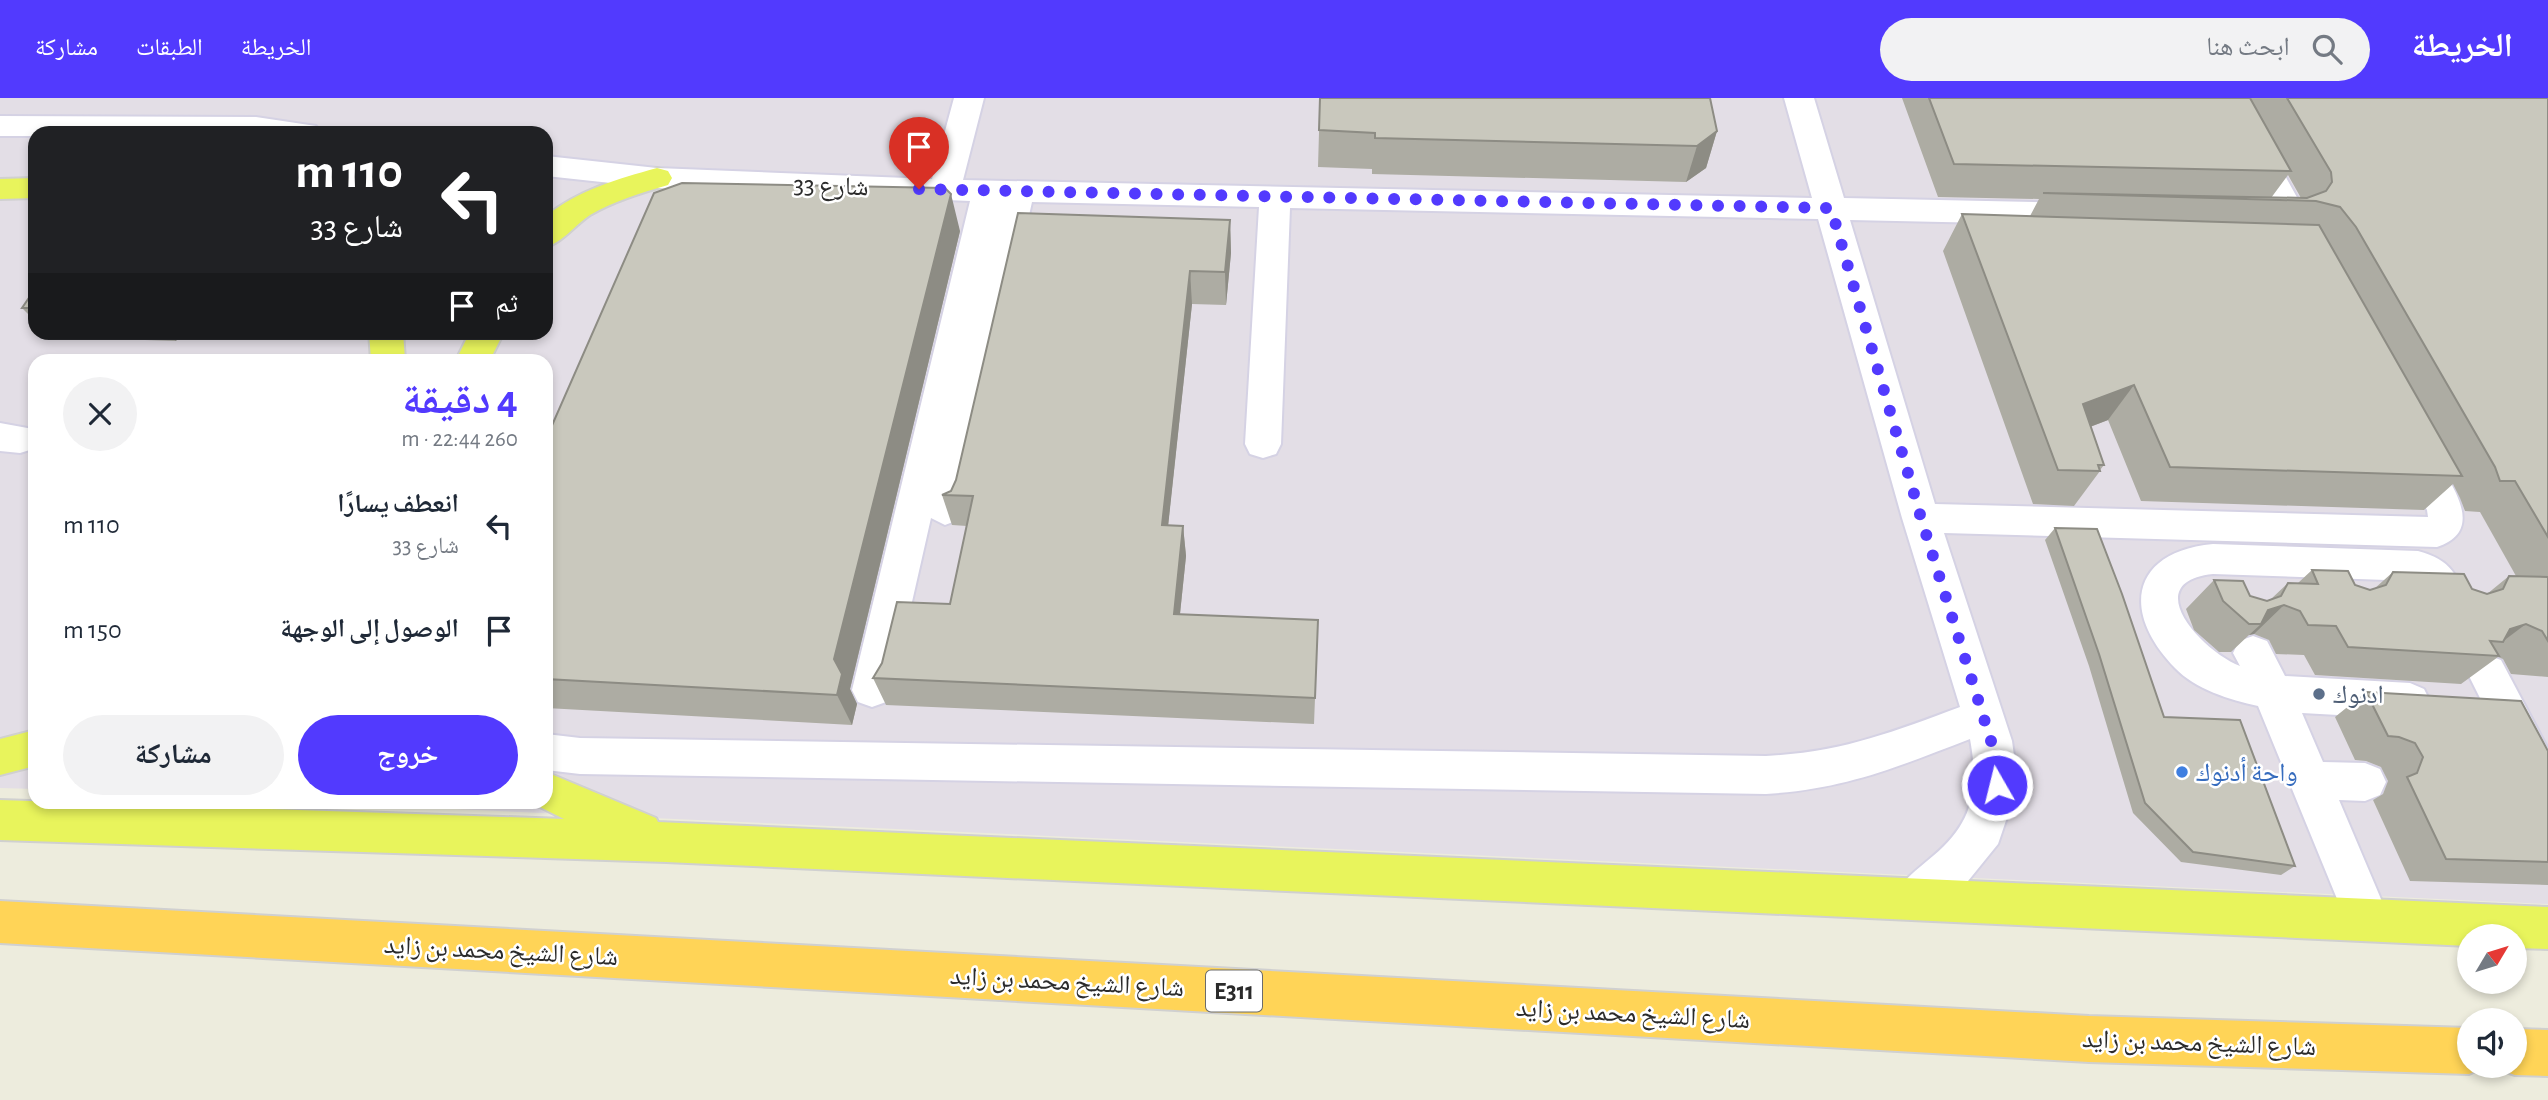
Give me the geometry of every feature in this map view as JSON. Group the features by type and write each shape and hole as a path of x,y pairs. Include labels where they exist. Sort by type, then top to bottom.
{"highway":[{"name":"شارع الشيخ محمد بن زايد","path":"0,922 2075,1038 2457,1051"},
{"path":"2527,1052 2548,1053"}],"main road":[{"path":"553,228 582,207 615,190 657,178"},
{"path":"0,189 28,188"},
{"path":"0,757 28,749"},
{"path":"553,794 666,842"},
{"path":"0,820 666,842 2548,928"}],"street":[{"path":"287,98 293,126"},
{"path":"945,190 969,98"},
{"path":"1799,98 1921,518 1991,741 1997,785 1983,830 1953,867 1914,900"},
{"path":"2227,98 2288,211 2286,216 2228,232 2290,247"},
{"path":"0,126 28,126"},
{"name":"شارع 33","path":"553,167 657,178 945,190 1275,196 1835,221 2104,228"},
{"path":"945,510 1003,190"},
{"path":"872,690 1003,190"},
{"path":"1263,444 1275,196"},
{"path":"1921,518 2437,532 2445,527 2445,509 2400,426"},
{"path":"2451,604 2435,574 2424,567 2321,562 2219,574 2191,561 2173,570 2162,583 2159,601 2163,621 2175,642 2194,661 2217,676 2273,693 2376,685 2458,704 2506,707"},
{"path":"2321,562 2338,600"},
{"path":"2253,653 2273,693 2367,918"},
{"path":"2487,672 2506,707 2538,790"},
{"path":"553,752 580,756 1766,775 1803,773 1866,760 1983,716"},
{"path":"2310,781 2365,782"}],"shaded area":[{"path":"0,98 2548,98 2548,904 455,809 553,809 553,354 28,354 28,789 0,788"}],"building":[{"path":"1320,98 1710,98 1717,131 1697,146 1375,138 1375,133 1319,130"},
{"path":"1929,98 2250,98 2291,171 1954,164"},
{"path":"2287,98 2548,98 2548,537 2515,481 2500,481 2495,467 2356,227 2340,207 2316,201 2043,193 2307,198 2326,191 2332,182 2331,172"},
{"path":"682,183 945,188 951,194 834,659 842,674 837,695 553,679 553,423 654,193"},
{"path":"1018,213 1230,220 1225,272 1190,271 1162,525 1183,526 1174,614 1318,620 1315,698 873,678 882,663 897,602 950,604 973,496 942,495 951,491 956,480"},
{"path":"1962,214 2319,225 2462,476 2170,467 2134,385 2083,404 2104,465 2098,465 2100,471 2058,470"},
{"path":"2055,528 2097,529 2164,717 2240,720 2295,866 2193,852 2145,803 2099,654"},
{"path":"2312,570 2348,571 2355,585 2370,590 2386,585 2393,572 2464,574 2472,589 2487,594 2503,589 2509,576 2548,577 2548,641 2542,631 2526,624 2510,629 2503,642 2490,641 2499,656 2348,647 2336,626 2308,625 2300,611 2284,605 2268,610 2261,624 2249,624 2223,601 2214,580 2243,581 2250,596 2267,601 2281,596 2288,583 2318,584"},
{"path":"2366,692 2521,701 2548,751 2548,862 2446,859 2407,777 2417,773 2423,757 2415,743 2388,736"}],"place":[{"name":"ادنوك","path":"2319,694"},
{"name":"واحة أدنوك","path":"2182,772"}],"route":[{"path":"919,189 1831,208 1921,518 1991,741 1997,785"}]}
